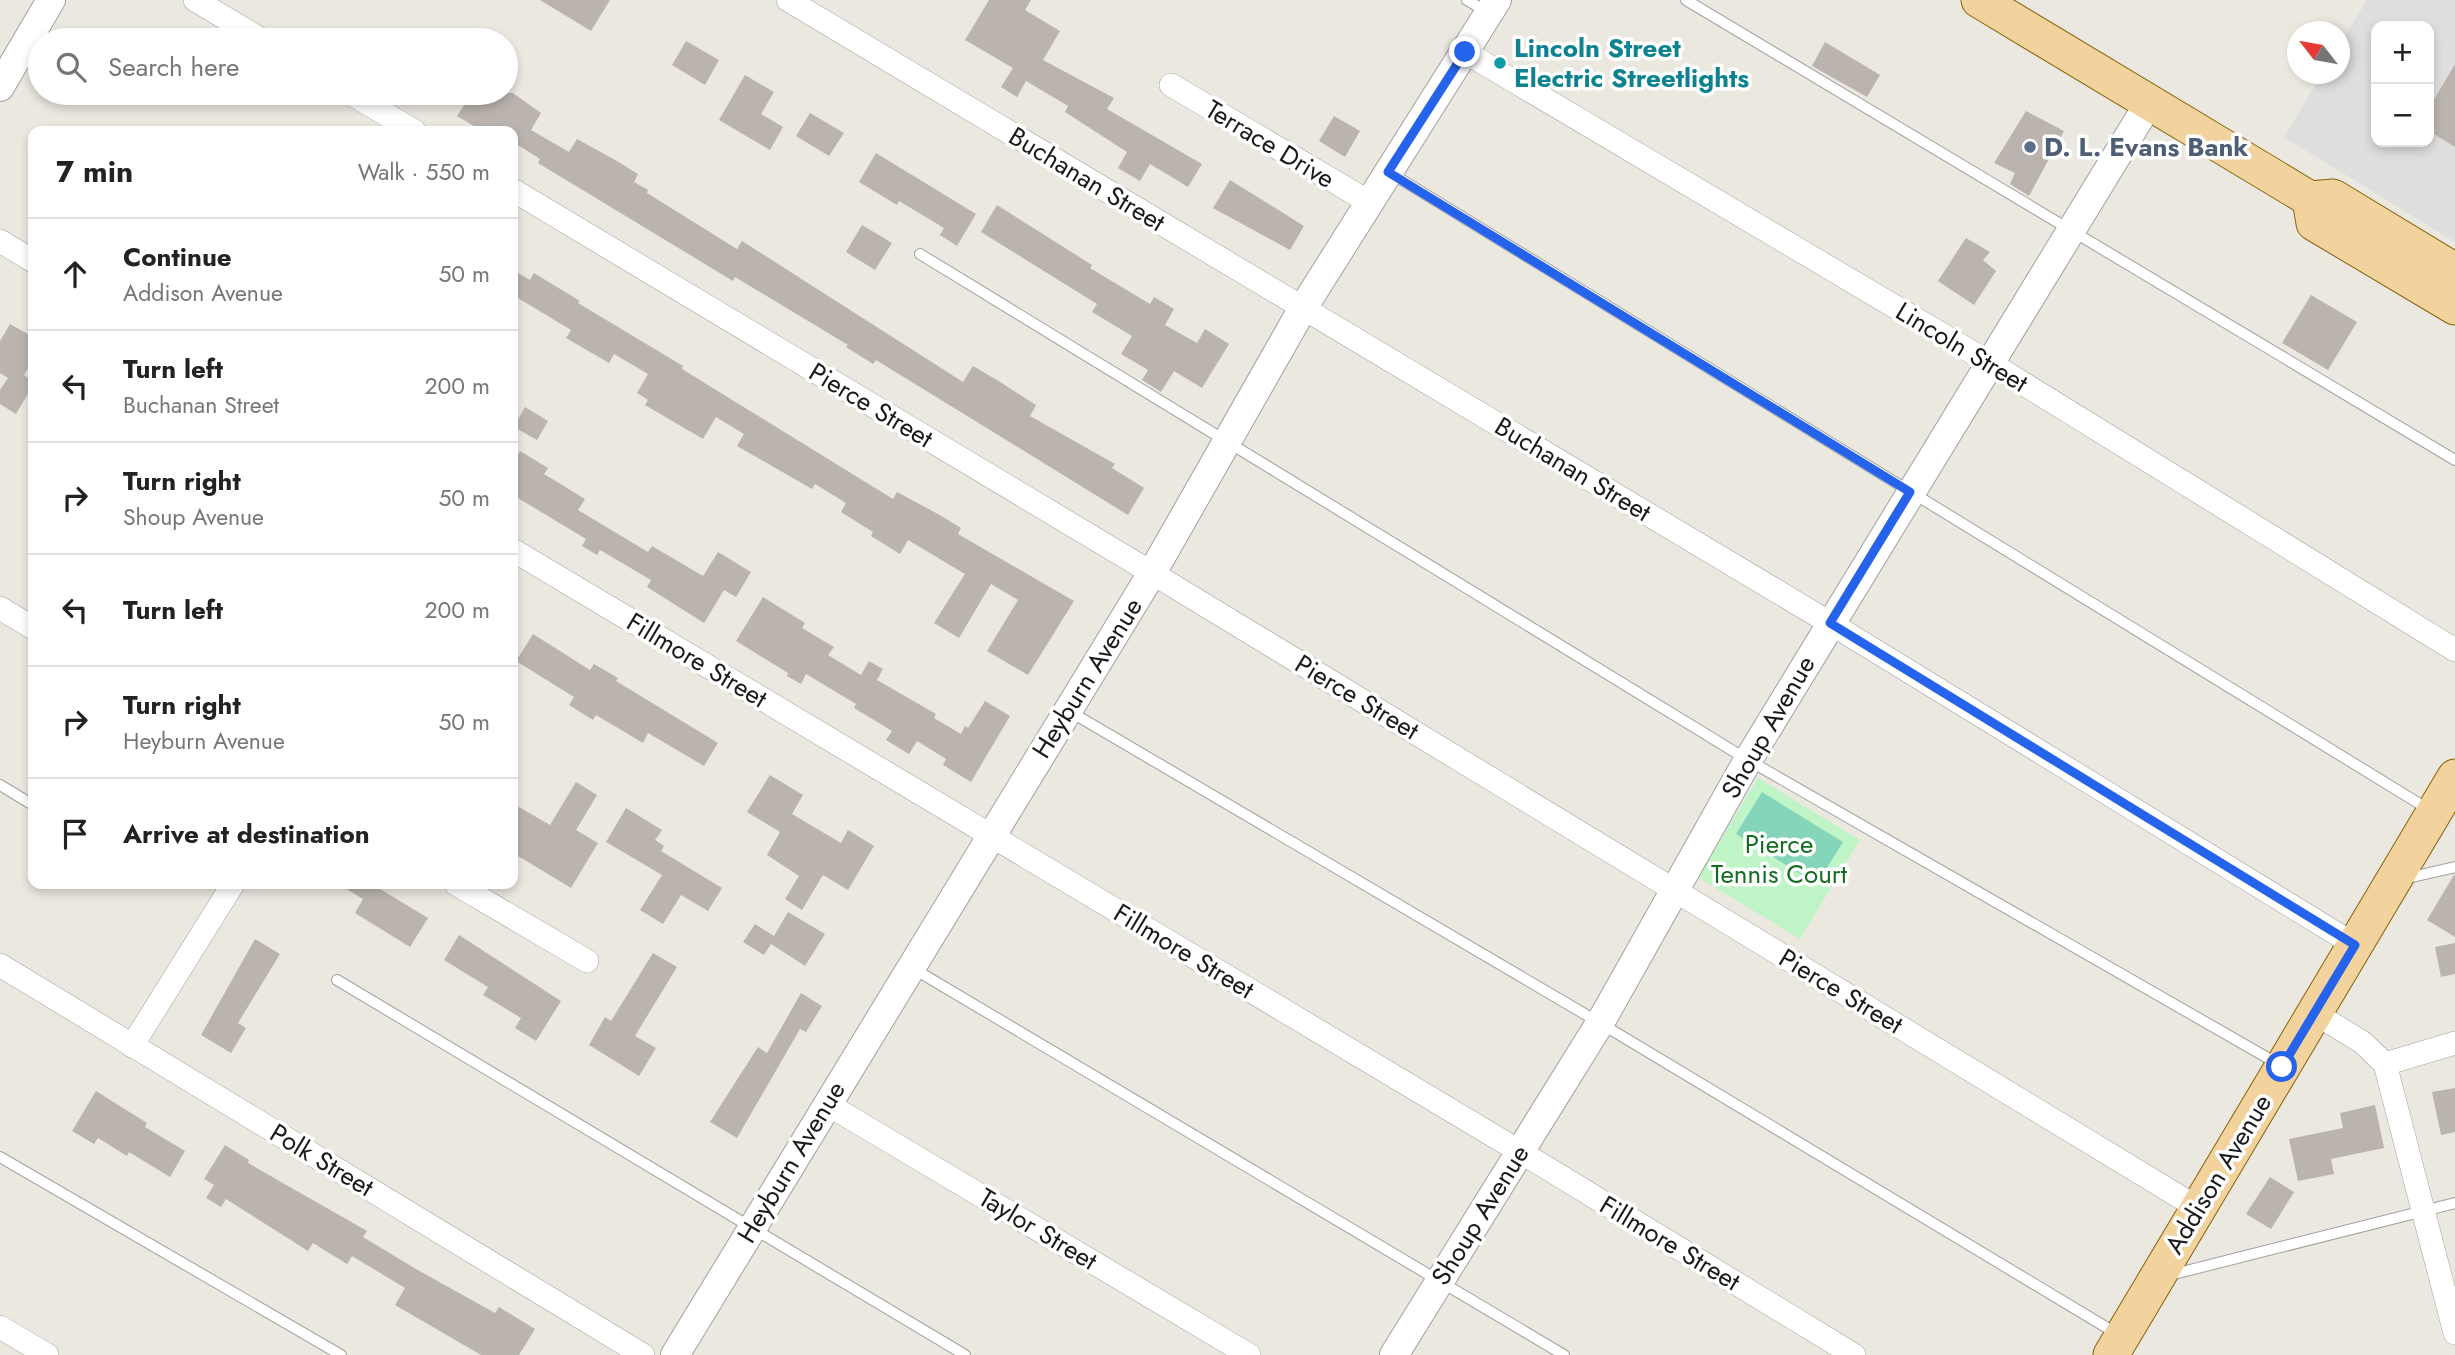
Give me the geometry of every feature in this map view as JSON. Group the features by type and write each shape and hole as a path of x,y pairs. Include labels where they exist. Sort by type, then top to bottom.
{"main road":[{"path":"1979,0 2310,199 2333,197 2455,271"},
{"path":"2310,199 2314,223 2455,307"},
{"name":"Addison Avenue","path":"2116,1346 2455,777"}],"street":[{"path":"35,28 51,0"},
{"path":"195,0 242,28"},
{"name":"Buchanan Street","path":"788,0 1830,623 2355,945"},
{"name":"Heyburn Avenue","path":"675,1355 989,835 1152,573 1303,308 1465,52 1484,4"},
{"path":"0,87 28,39"},
{"name":"Lincoln Street","path":"1465,52 1990,363 2455,650"},
{"name":"Terrace Drive","path":"1171,85 1368,202"},
{"name":"Shoup Avenue","path":"1394,1355 1600,1023 1748,760 1830,623 2150,103"},
{"path":"370,105 406,126"},
{"name":"Pierce Street","path":"518,193 1152,573 2198,1209"},
{"path":"0,241 28,258"},
{"name":"Fillmore Street","path":"518,553 1519,1151 1854,1355"},
{"path":"0,608 28,625"},
{"path":"132,1046 230,889"},
{"path":"465,889 587,961"},
{"name":"Polk Street","path":"0,965 643,1355"},
{"path":"2314,1013 2362,1042 2385,1063 2455,1333"},
{"path":"2385,1063 2455,1043"},
{"name":"Taylor Street","path":"827,1104 1249,1355"},
{"path":"0,1327 47,1355"}],"lane":[{"path":"1686,0 2455,460"},
{"path":"1388,172 2434,813"},
{"path":"920,254 1748,760 2282,1067"},
{"path":"1069,710 1600,1023 2116,1346"},
{"path":"0,785 28,802"},
{"path":"2392,882 2455,867"},
{"path":"910,966 1564,1355"},
{"path":"337,980 965,1355"},
{"path":"0,1157 341,1355"},
{"path":"2157,1278 2455,1203"}],"green space":[{"name":"Pierce Tennis Court","path":"1758,778 1860,840 1800,939 1698,877"},
{"path":"1762,792 1843,842 1817,884 1736,834"}],"shaded area":[{"path":"2367,0 2455,0 2455,64 2434,100 2434,21 2371,21 2371,147 2434,147 2434,134 2455,147 2455,242 2284,137 2316,84 2350,84 2350,28"}],"building":[{"path":"540,0 610,0 591,31"},
{"path":"989,0 1031,0 1025,10 1060,31 1043,60 1114,98 1107,109 1202,164 1188,187 1150,164 1140,181 1118,168 1127,152 1065,112 1068,106 1026,81 1017,97 1001,87 1013,68 965,40"},
{"path":"686,41 719,60 705,85 672,65"},
{"path":"1825,42 1880,75 1867,97 1812,66"},
{"path":"2455,64 2455,147 2434,134 2434,100"},
{"path":"745,75 774,92 761,114 783,127 770,150 719,120"},
{"path":"518,97 541,113 531,130 569,152 577,139 617,161 638,174 634,182 648,190 647,193 737,249 742,241 963,382 973,366 997,380 1036,405 1030,416 1115,464 1112,468 1144,488 1128,515 876,360 873,364 846,347 848,345 735,277 733,281 538,163 540,159 518,145 518,126 474,126 457,116 464,105 518,105"},
{"name":"D. L. Evans Bank","path":"2026,111 2064,131 2029,196 2010,184 2015,173 1994,163"},
{"path":"810,113 844,133 829,156 796,136"},
{"path":"1334,116 1360,131 1345,157 1319,141"},
{"path":"876,153 976,214 957,246 940,235 944,228 899,201 897,205 859,182"},
{"path":"1230,180 1304,226 1290,250 1213,208"},
{"path":"997,205 1092,265 1090,268 1150,304 1154,297 1174,309 1165,325 1197,343 1205,329 1229,344 1202,388 1174,371 1161,392 1142,380 1148,370 1121,354 1132,336 1092,312 1097,304 981,232"},
{"path":"862,225 892,243 875,270 846,252"},
{"path":"1966,238 1990,252 1983,260 1996,271 1974,305 1938,281"},
{"path":"518,273 530,280 534,273 580,301 578,303 683,366 682,369 893,499 897,492 938,514 961,528 958,534 1074,601 1028,675 987,651 1018,600 991,584 959,638 934,623 965,574 908,540 900,554 871,536 873,532 841,512 846,503 815,484 812,489 737,446 744,434 716,417 703,439 645,405 648,400 637,393 648,374 614,354 609,363 566,338 571,330 518,298"},
{"path":"2311,295 2357,322 2328,370 2282,343"},
{"path":"10,324 28,334 28,368 24,375 28,378 28,394 16,414 0,404 0,390 8,378 0,373 0,341"},
{"path":"525,407 548,421 537,440 518,429 518,420"},
{"path":"520,451 548,468 544,474 585,499 578,510 648,552 652,546 703,576 718,552 751,572 736,597 724,590 704,623 647,587 651,580 600,550 597,555 582,546 586,539 518,498"},
{"path":"763,597 805,623 802,628 834,647 828,655 861,675 869,661 883,669 877,680 936,714 934,718 961,734 965,726 968,728 985,701 1010,716 971,782 943,765 946,759 917,741 909,754 886,740 892,731 854,708 856,704 806,674 801,684 736,641"},
{"path":"533,634 590,670 594,664 618,678 616,681 718,743 704,766 648,733 643,743 596,715 593,720 569,705 574,697 518,662"},
{"path":"770,775 803,795 792,814 841,843 848,830 874,846 848,890 823,875 802,910 785,899 799,876 767,855 780,832 747,812"},
{"path":"576,782 597,795 576,830 598,843 571,888 518,856 519,807 550,825"},
{"path":"626,808 662,830 655,840 664,846 661,851 722,888 708,911 681,895 663,924 640,910 662,875 606,842"},
{"path":"2455,875 2455,937 2427,920"},
{"path":"346,889 380,889 428,918 410,947 355,913 363,899"},
{"path":"788,912 825,934 805,966 771,944 764,955 743,942 755,924 774,936"},
{"path":"459,935 561,1001 536,1041 515,1028 521,1018 483,995 488,987 444,960"},
{"path":"255,939 280,954 238,1023 246,1028 231,1053 201,1035"},
{"path":"2455,943 2455,974 2441,977 2435,947"},
{"path":"653,953 677,967 635,1036 656,1048 639,1076 589,1045 605,1017 611,1021"},
{"path":"801,993 822,1006 806,1032 800,1029 737,1138 710,1122 758,1047 767,1053"},
{"path":"2455,1088 2455,1132 2441,1135 2432,1092"},
{"path":"96,1091 147,1123 145,1127 185,1151 170,1177 129,1152 127,1156 98,1138 94,1144 72,1131"},
{"path":"2375,1105 2384,1148 2331,1159 2334,1174 2298,1181 2289,1139 2343,1128 2340,1113"},
{"path":"225,1145 249,1160 248,1163 367,1231 363,1237 416,1269 495,1313 499,1307 535,1329 519,1355 481,1355 395,1305 405,1288 352,1256 347,1264 313,1243 308,1251 226,1199 221,1207 206,1198 214,1185 204,1179"},
{"path":"2270,1177 2294,1192 2271,1229 2246,1214"}],"place":[{"name":"Lincoln Street Electric Streetlights","path":"1500,63"},
{"name":"D. L. Evans Bank","path":"2030,147"}],"route":[{"path":"1465,52 1388,172 1910,492 1830,623 2355,945 2282,1067"}]}
